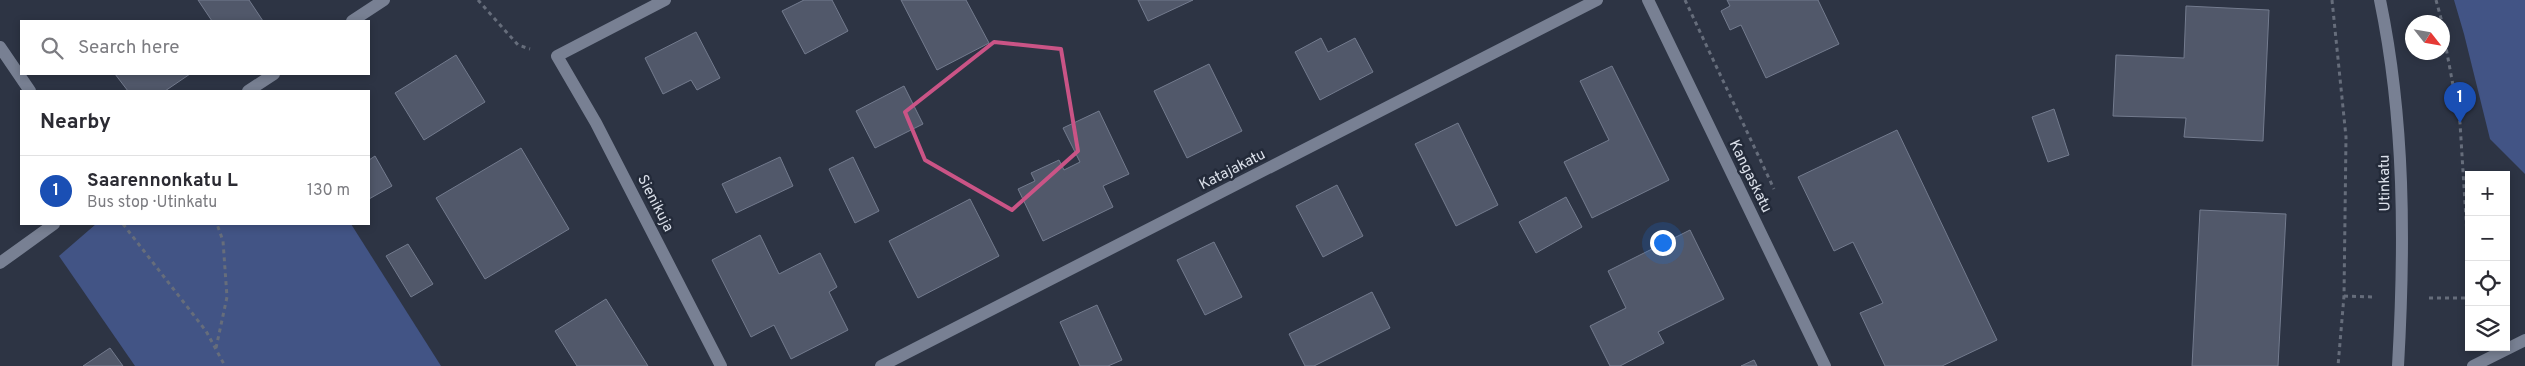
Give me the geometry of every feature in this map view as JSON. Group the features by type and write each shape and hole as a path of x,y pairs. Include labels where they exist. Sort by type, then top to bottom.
{"street":[{"path":"354,20 384,0"},
{"path":"557,56 665,0"},
{"name":"Katajakatu","path":"881,366 1597,0"},
{"name":"Kangaskatu","path":"1648,0 1825,366"},
{"name":"Utinkatu","path":"2380,0 2388,37 2400,128 2402,298 2398,366"},
{"path":"0,47 29,90"},
{"name":"Sienikuja","path":"557,56 596,123 721,366"},
{"path":"250,90 272,75"},
{"path":"0,263 53,225"},
{"path":"2473,366 2525,340"}],"path":[{"path":"478,0 518,45 557,56"},
{"path":"1685,0 1778,198"},
{"path":"2332,0 2346,137 2344,296 2338,366"},
{"path":"2436,0 2440,15"},
{"path":"2448,60 2460,124 2469,261"},
{"path":"124,225 206,331 225,366"},
{"path":"216,349 227,297 223,240 217,225"}],"highlighted area":[{"path":"994,42 1061,49 1078,151 1012,210 925,160 905,112"}],"shaded area":[{"path":"2454,0 2525,0 2525,174 2490,139"},
{"path":"95,225 352,225 441,366 135,366 59,256"}],"building":[{"path":"198,0 249,0 262,20 211,20"},
{"path":"804,0 832,0 848,31 805,54 782,11"},
{"path":"901,0 966,0 989,43 937,70"},
{"path":"1138,0 1193,0 1148,21"},
{"path":"1727,0 1818,0 1839,44 1766,78 1741,25 1730,30 1721,11 1730,6"},
{"path":"2186,6 2269,10 2263,141 2184,137 2186,118 2113,116 2116,55 2184,58"},
{"path":"696,32 720,78 697,90 691,80 663,94 645,58"},
{"path":"1321,38 1328,52 1355,38 1373,72 1320,100 1295,52"},
{"path":"456,55 485,102 424,140 395,93"},
{"path":"1209,64 1242,131 1187,158 1154,91"},
{"path":"1612,66 1669,180 1592,218 1564,162 1609,140 1580,81"},
{"path":"116,75 189,75 166,90 127,90"},
{"path":"904,86 923,124 875,148 856,111"},
{"path":"2054,109 2069,155 2048,162 2032,117"},
{"path":"1099,111 1129,174 1103,186 1113,207 1043,241 1018,189 1035,181 1031,173 1059,160 1064,170 1080,162 1063,128"},
{"path":"1458,123 1498,205 1456,226 1415,144"},
{"path":"1897,130 1997,340 1942,366 1885,366 1860,313 1883,303 1853,242 1834,251 1798,177"},
{"path":"521,148 569,229 485,279 436,198"},
{"path":"375,156 392,186 370,198 370,159"},
{"path":"780,157 793,186 736,213 722,184"},
{"path":"853,157 879,211 855,223 829,169"},
{"path":"1337,185 1363,236 1323,257 1296,206"},
{"path":"1566,197 1582,227 1536,253 1519,222"},
{"path":"970,199 999,256 918,298 889,241"},
{"path":"2200,210 2286,214 2278,366 2192,366"},
{"path":"1690,230 1724,299 1658,332 1664,343 1620,366 1610,366 1590,326 1626,308 1608,271"},
{"path":"760,235 779,274 820,253 837,287 829,292 848,330 791,359 774,325 751,337 712,260"},
{"path":"1214,242 1242,297 1205,315 1177,260"},
{"path":"408,244 433,284 411,297 386,256"},
{"path":"1372,292 1390,328 1314,366 1305,366 1289,334"},
{"path":"606,299 648,366 577,366 555,331"},
{"path":"1097,305 1122,360 1108,366 1080,366 1060,322"},
{"path":"110,348 123,366 83,366"},
{"path":"1754,360 1757,366 1741,366"}],"place":[{"name":"Saarennonkatu L","path":"2460,123"}]}
